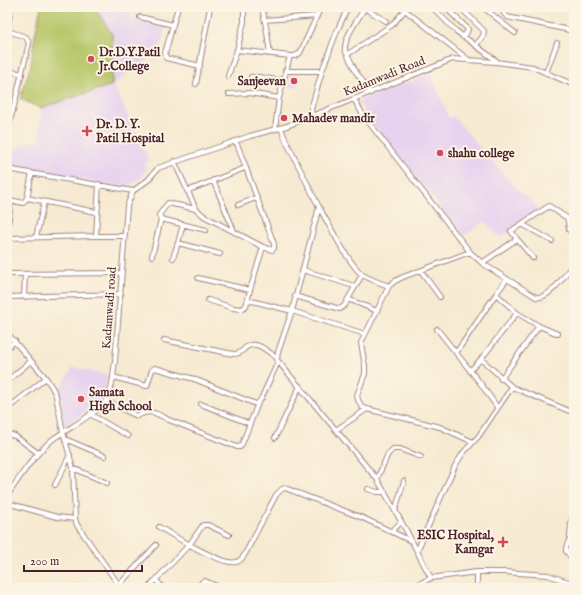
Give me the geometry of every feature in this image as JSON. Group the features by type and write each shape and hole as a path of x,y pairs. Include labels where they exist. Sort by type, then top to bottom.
{"street":[{"path":"178,7 165,53 166,58 200,66"},
{"path":"196,84 210,7"},
{"path":"228,76 244,22 244,7"},
{"path":"262,7 270,54"},
{"path":"236,50 295,56 300,52 321,7"},
{"path":"7,168 133,191 148,180 158,168 236,141 281,128 312,115 311,109 322,71 348,7"},
{"path":"432,7 464,37 499,62"},
{"path":"445,7 468,29 464,37"},
{"path":"460,7 484,31 483,36 476,45"},
{"path":"483,7 515,33"},
{"path":"498,7 507,17 574,31"},
{"path":"371,92 356,72 345,50 345,42 365,8 386,21"},
{"path":"348,54 388,28 406,9 469,60"},
{"path":"7,36 10,11"},
{"path":"265,20 317,16"},
{"path":"140,17 173,25"},
{"path":"7,131 29,48 28,40 22,35 8,30"},
{"path":"546,73 557,42"},
{"path":"275,129 279,98 290,56"},
{"name":"Kadamwadi Road","path":"312,115 453,59 499,62 533,67 574,86"},
{"path":"7,70 22,74"},
{"path":"285,71 322,71"},
{"path":"251,77 259,76 283,81"},
{"path":"229,94 249,93 279,98"},
{"path":"354,99 363,115 470,252 482,263 536,297 540,298 548,295 574,263"},
{"path":"7,108 13,110"},
{"path":"281,128 319,207 351,261 362,275 389,286"},
{"path":"174,162 196,209 204,216 272,250 274,246 236,141"},
{"path":"187,191 245,168"},
{"path":"32,173 27,198 23,203 15,201 12,203 10,208 7,238 124,236"},
{"path":"213,180 234,231"},
{"path":"96,236 96,212 99,184"},
{"name":"Kadamwadi road","path":"106,400 112,377 121,294 121,273 127,206 133,191"},
{"path":"27,198 96,212"},
{"path":"238,205 256,198"},
{"path":"36,238 44,202"},
{"path":"152,256 161,219 159,215 166,204 168,203 196,209"},
{"path":"533,258 511,231 549,206 566,218 568,221 568,228 574,235"},
{"path":"7,496 38,453 63,432 102,406 106,400 137,416 150,412 159,414 169,420 240,447 277,360 292,311 319,207"},
{"path":"161,219 206,230"},
{"path":"173,258 183,224"},
{"path":"522,224 552,241"},
{"path":"482,263 517,238"},
{"path":"178,243 220,254"},
{"path":"208,300 239,309 244,308 248,300 264,247"},
{"path":"470,252 395,281 389,286 361,344 365,374 357,395 359,403 362,407 440,427 473,442"},
{"path":"303,270 354,286"},
{"path":"421,271 440,297"},
{"path":"7,274 121,273"},
{"path":"24,297 25,274"},
{"path":"295,296 340,309 345,305 354,286 362,275"},
{"path":"198,278 250,290"},
{"path":"456,353 507,279"},
{"path":"7,297 121,294"},
{"path":"496,294 517,313 558,334"},
{"path":"348,299 377,311"},
{"path":"248,300 292,311 365,334"},
{"path":"470,371 517,313"},
{"path":"501,379 540,326"},
{"path":"437,329 497,407"},
{"path":"7,333 46,378 53,389 73,468 75,518 77,525 120,587 156,545"},
{"path":"164,340 233,354 237,354 247,346 254,344 258,345 277,360 377,480 385,492 431,578"},
{"path":"7,348 15,342"},
{"path":"481,359 501,379 512,387 574,413"},
{"path":"7,381 31,361"},
{"path":"112,377 146,386 152,370 155,368 194,379 254,403 258,403"},
{"path":"7,409 46,378"},
{"path":"275,438 300,386"},
{"path":"417,551 455,466 463,453 489,421 497,407 512,387"},
{"path":"201,404 250,424"},
{"path":"336,430 367,409"},
{"path":"90,414 128,436"},
{"path":"7,434 15,436 38,453"},
{"path":"65,439 105,456"},
{"path":"377,480 388,454 393,448 421,457"},
{"path":"55,484 70,455"},
{"path":"73,468 107,483"},
{"path":"395,511 404,481"},
{"path":"159,527 189,545 227,562 237,562 242,559 245,554 276,495 285,488 338,508 412,541"},
{"path":"368,489 377,492 385,492"},
{"path":"7,503 57,517 75,518"},
{"path":"574,513 571,523 570,538 566,548 566,551 574,561"},
{"path":"392,531 401,522"},
{"path":"148,588 189,545 205,524 230,535"},
{"path":"477,572 477,588"},
{"path":"411,588 431,578 477,572 504,572 548,576 574,584"},
{"path":"156,580 163,588"},
{"path":"198,588 202,582 205,581 220,588"}],"shaded area":[{"path":"41,7 128,7 134,20 165,28 159,53 132,69 113,85 149,160 145,164 145,173 137,182 125,187 7,165 7,151 12,152 32,141 39,142 41,108 20,99 31,65"},
{"name":"Sanjeevan","path":"292,72 298,75 298,87 287,87"},
{"name":"shahu college","path":"431,74 449,118 453,116 514,186 537,207 535,216 500,238 485,221 464,236 367,117 358,101"},
{"name":"Samata High School","path":"73,367 108,375 100,402 64,426 60,388"}],"green space":[{"name":"Dr.D.Y.Patil Jr.College","path":"41,7 96,7 96,10 112,34 112,85 41,108 20,99 31,65"}],"place":[{"name":"Dr.D.Y.Patil Jr.College","path":"91,59"},
{"name":"Sanjeevan","path":"294,81"},
{"name":"Mahadev mandir","path":"284,118"},
{"name":"Dr. D. Y. Patil Hospital","path":"87,131"},
{"name":"shahu college","path":"440,153"},
{"name":"Samata High School","path":"81,399"},
{"name":"ESIC Hospital, Kamgar","path":"503,542"}]}
